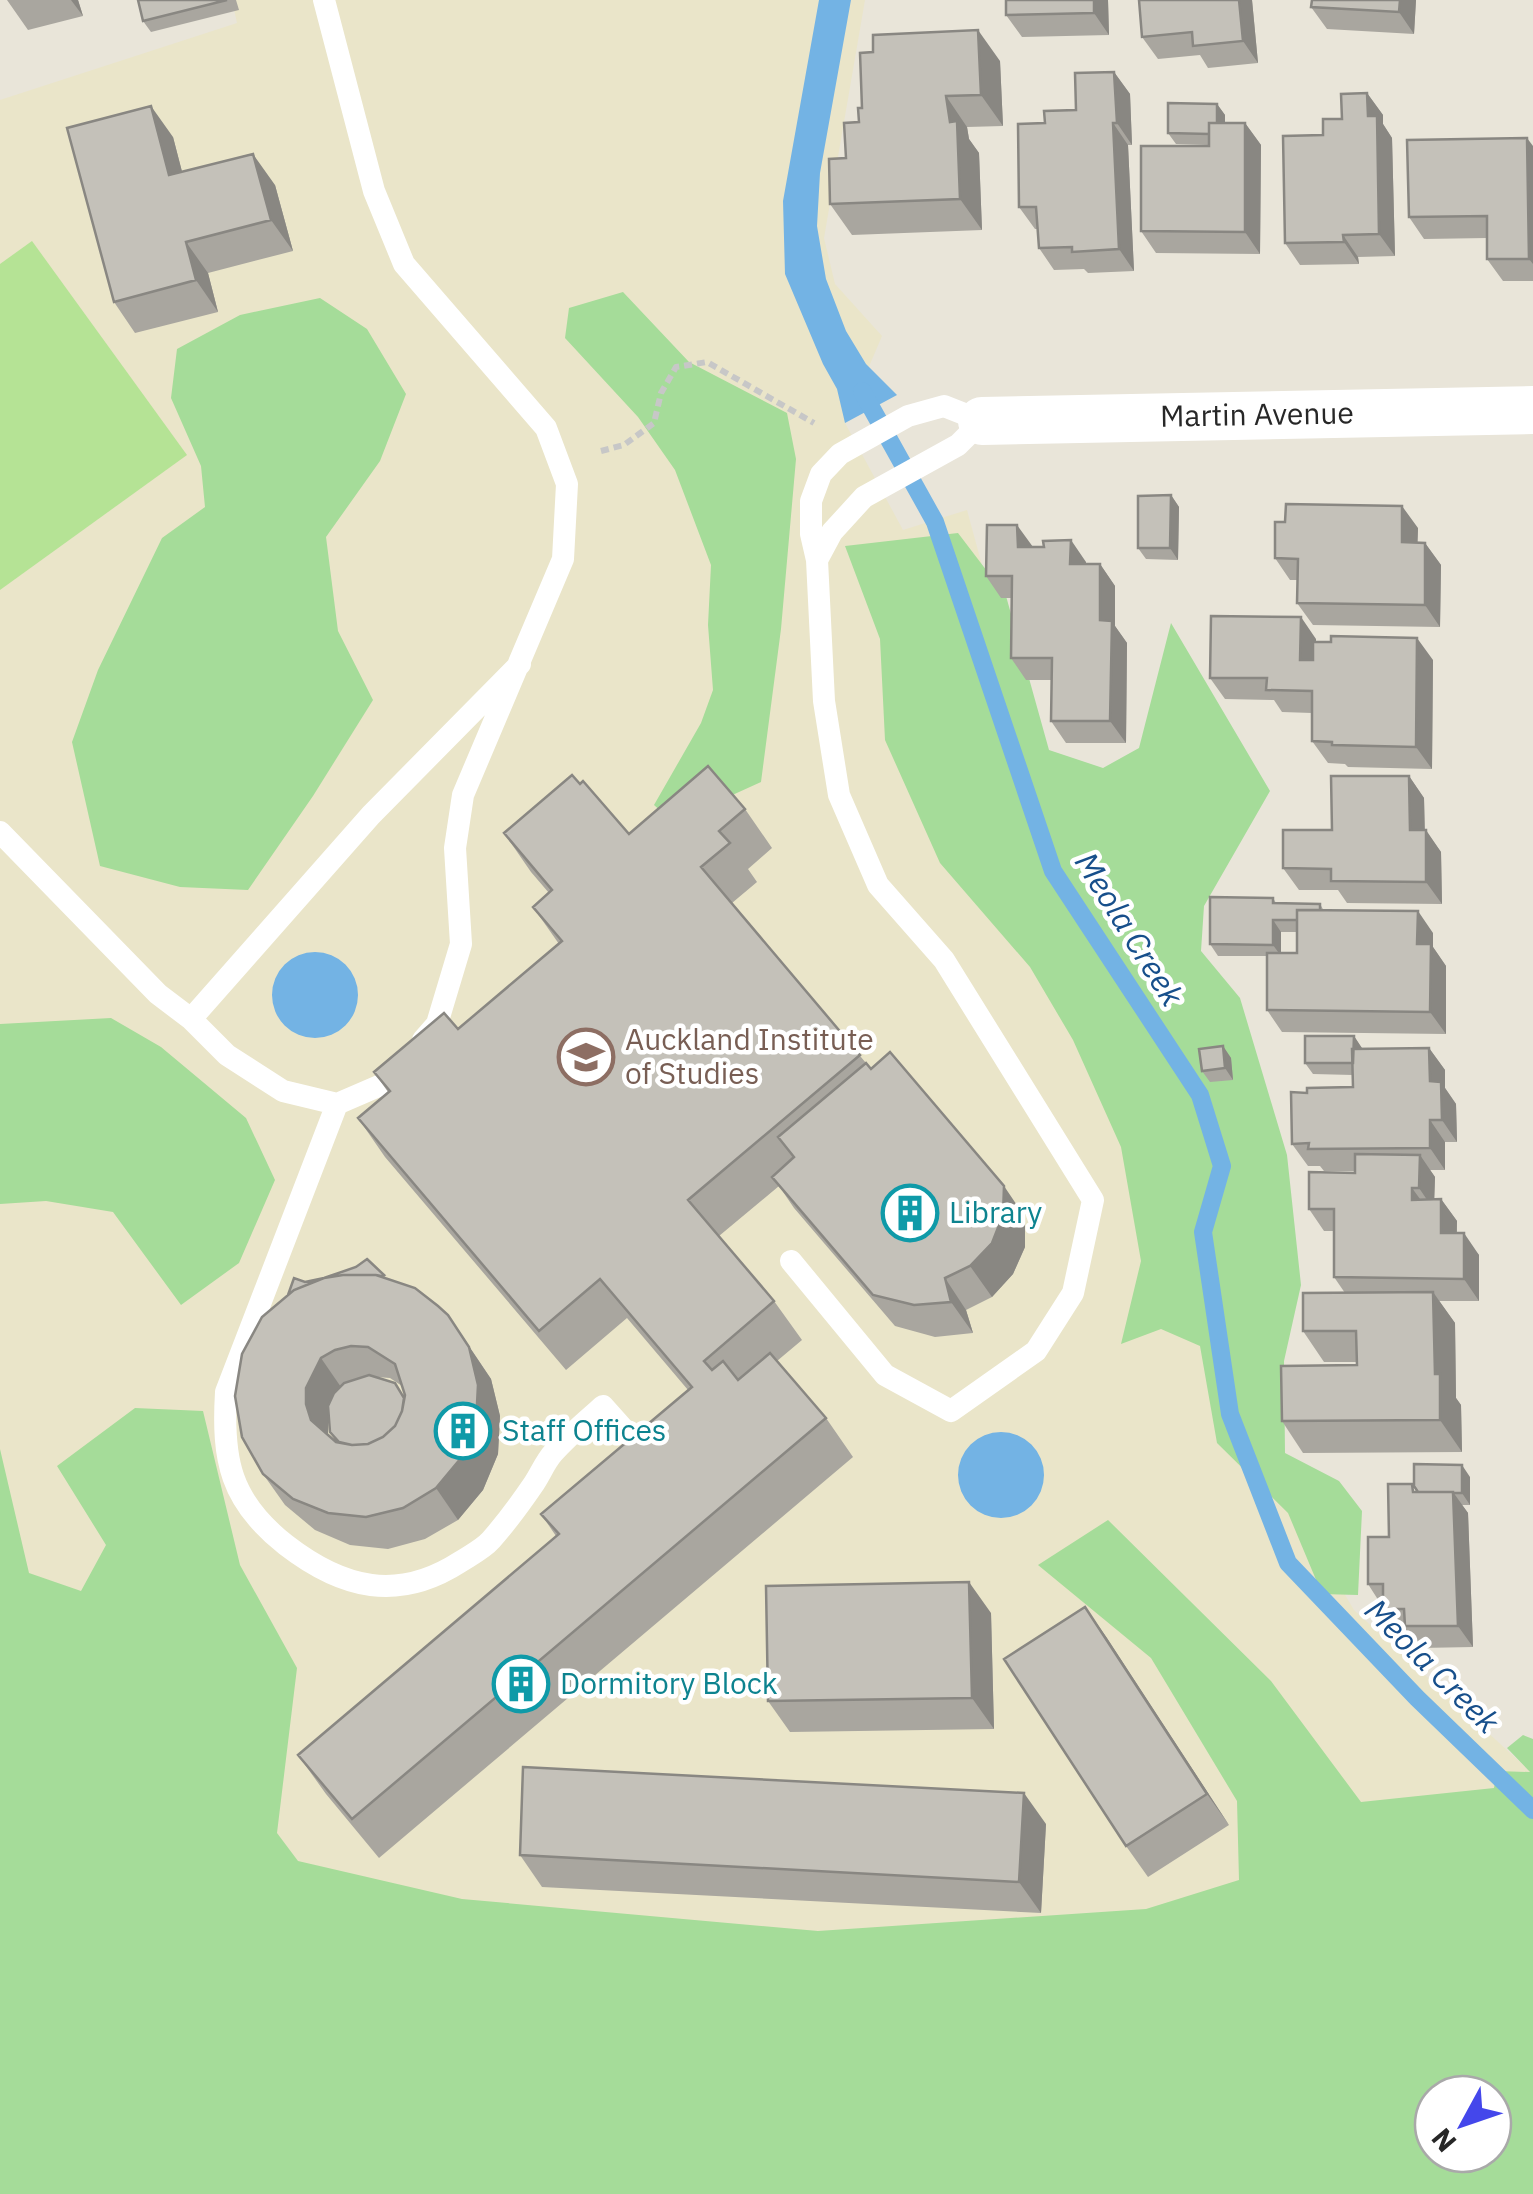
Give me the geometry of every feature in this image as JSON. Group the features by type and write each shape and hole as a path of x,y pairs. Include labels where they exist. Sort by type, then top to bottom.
{"street":[{"name":"Martin Avenue","path":"982,421 1533,410"}],"lane":[{"path":"0,832 158,994 191,1019 227,1055 283,1092 337,1104 388,1082 437,1024 461,944 455,848 463,795 563,559 568,484 546,428 404,264 374,191 324,0"},
{"path":"790,1261 886,1374 951,1411 1036,1351 1073,1293 1092,1200 944,960 878,885 840,795 824,701 817,560 810,534 811,500 820,474 840,454 908,416 944,406 982,421 958,445 880,488 848,512 817,560"},
{"path":"191,1019 371,815 520,664"},
{"path":"337,1104 226,1392 223,1441 236,1484 259,1524 295,1552 336,1575 368,1587 410,1586 446,1571 488,1544 532,1487 550,1456 603,1406 654,1464"}],"path":[{"path":"601,451 624,445 654,423 661,394 676,368 706,362 828,432"}],"shaded area":[{"name":"Auckland Institute of Studies","path":"232,0 865,0 824,238 835,284 882,336 845,423 903,530 967,510 1038,771 1270,1467 1354,1610 1533,1774 1533,1822 894,1980 0,1854 0,100 237,23"}],"green space":[{"path":"32,241 187,455 0,590 0,264"},
{"path":"623,292 689,362 787,413 796,459 781,629 761,782 673,822 654,805 701,723 713,690 708,625 711,565 675,470 638,417 565,338 569,308"},
{"path":"320,298 367,329 406,394 380,461 326,537 338,631 373,700 248,890 180,887 100,866 72,742 98,670 162,538 205,507 201,466 171,398 177,349 240,315"},
{"path":"958,533 1006,596 1049,750 1103,768 1139,748 1171,623 1270,791 1204,906 1201,951 1240,998 1287,1155 1301,1285 1284,1361 1285,1453 1339,1481 1362,1511 1358,1595 1322,1594 1288,1513 1217,1443 1200,1346 1161,1329 1121,1344 1141,1261 1121,1147 1073,1040 1030,967 940,863 885,740 880,639 845,546"},
{"path":"111,1018 161,1047 246,1118 275,1180 239,1263 181,1305 113,1212 46,1201 0,1204 0,1024"},
{"path":"135,1408 203,1411 240,1565 297,1668 277,1833 298,1861 462,1899 818,1931 1146,1909 1239,1880 1237,1801 1151,1658 1038,1565 1108,1520 1271,1681 1361,1802 1494,1788 1497,1771 1530,1772 1507,1748 1523,1735 1533,1739 1533,2194 0,2194 0,1449 29,1573 81,1591 106,1545 57,1466"}],"water":[{"path":"819,0 851,0 820,173 817,226 826,279 846,331 866,364 897,395 845,423 837,389 785,274 783,201"},
{"path":"315,952 339,959 351,971 358,995 351,1019 339,1031 315,1038 291,1031 279,1019 272,995 279,971 291,959"},
{"path":"1001,1432 1025,1439 1037,1451 1044,1475 1037,1499 1025,1511 1001,1518 977,1511 965,1499 958,1475 965,1451 977,1439"}],"building":[{"path":"138,0 227,0 143,21"},
{"path":"1006,0 1094,0 1094,13 1006,15"},
{"path":"1139,0 1239,0 1243,41 1193,46 1192,32 1142,37"},
{"path":"1312,0 1400,0 1399,12 1311,7"},
{"path":"978,30 981,95 946,96 950,122 957,121 960,199 830,204 829,159 846,158 844,123 859,122 860,53 873,52 873,35"},
{"path":"1114,72 1119,249 1072,252 1072,247 1039,248 1036,207 1019,207 1018,124 1045,123 1044,111 1076,110 1075,73"},
{"path":"1367,93 1368,116 1377,116 1379,234 1343,235 1344,242 1285,243 1283,136 1323,135 1323,119 1342,119 1341,94"},
{"path":"1168,103 1217,104 1217,123 1209,123 1209,134 1168,133"},
{"path":"151,106 169,175 253,154 271,220 186,242 196,280 114,302 67,128"},
{"path":"1209,123 1245,123 1245,232 1141,231 1141,146 1209,146"},
{"path":"1527,138 1529,259 1487,259 1487,216 1409,217 1407,140"},
{"path":"1171,495 1170,548 1138,548 1138,496"},
{"path":"1286,504 1402,506 1402,542 1425,543 1425,605 1297,603 1298,559 1275,558 1275,522 1285,522"},
{"path":"987,525 1017,525 1018,547 1044,547 1043,541 1071,540 1070,564 1100,564 1100,620 1112,621 1110,721 1051,721 1052,658 1011,658 1012,576 986,576"},
{"path":"1211,616 1301,617 1300,660 1313,660 1313,642 1331,642 1331,636 1417,638 1416,747 1312,741 1312,691 1266,690 1267,678 1210,678"},
{"path":"708,766 745,809 719,831 730,843 701,867 860,1055 688,1200 774,1301 704,1361 712,1370 723,1361 738,1380 770,1353 826,1418 352,1819 298,1755 559,1534 541,1514 692,1387 600,1279 539,1331 358,1118 390,1091 374,1072 444,1013 458,1029 562,941 533,907 552,890 504,833 572,775 580,784 583,781 629,834"},
{"path":"1331,776 1409,776 1410,830 1426,830 1426,882 1331,881 1331,869 1283,868 1283,830 1332,830"},
{"path":"1210,897 1273,898 1273,903 1320,904 1320,910 1297,910 1297,920 1273,920 1273,945 1210,944"},
{"path":"1297,910 1418,911 1417,944 1431,944 1430,1012 1267,1010 1267,953 1297,953"},
{"path":"1305,1036 1354,1036 1353,1063 1305,1063"},
{"path":"1223,1046 1225,1068 1202,1071 1199,1049"},
{"path":"1429,1048 1430,1081 1441,1082 1442,1120 1430,1120 1430,1148 1308,1149 1309,1143 1292,1144 1291,1092 1353,1087 1352,1049"},
{"name":"Library","path":"890,1052 1004,1186 1003,1215 992,1243 970,1266 945,1278 951,1302 914,1305 873,1295 772,1177 794,1157 778,1137 866,1063 871,1069"},
{"path":"1355,1154 1420,1155 1419,1188 1412,1188 1412,1200 1441,1199 1441,1233 1464,1233 1464,1279 1334,1277 1334,1209 1309,1209 1309,1172 1355,1173"},
{"path":"367,1259 384,1275 343,1275 324,1278"},
{"name":"Staff Offices","path":"376,1275 415,1288 448,1315 469,1347 478,1385 476,1423 461,1458 436,1488 403,1508 366,1517 328,1513 293,1499 263,1474 242,1437 235,1396 242,1354 262,1317 294,1290 324,1278","holes":["351,1346 368,1347 395,1364 405,1395 402,1411 395,1426 383,1437 368,1444 336,1442 311,1420 306,1388 321,1358"]},
{"path":"294,1278 305,1282 324,1278 288,1295"},
{"path":"1433,1292 1440,1420 1282,1421 1281,1366 1357,1365 1356,1331 1303,1331 1303,1293"},
{"path":"369,1375 395,1383 404,1398 402,1411 395,1426 383,1437 368,1444 339,1442 330,1432 328,1406 344,1383"},
{"path":"1414,1464 1462,1465 1462,1493 1418,1492 1414,1486"},
{"path":"1388,1484 1412,1484 1413,1492 1453,1492 1458,1626 1405,1626 1404,1609 1383,1609 1383,1584 1368,1584 1368,1537 1389,1537"},
{"path":"969,1582 972,1698 768,1701 766,1586"},
{"path":"1085,1607 1207,1794 1126,1846 1004,1659"},
{"path":"523,1767 1024,1793 1019,1882 520,1855"}],"waterway":[{"name":"Meola Creek","path":"862,391 935,522 1053,871 1200,1095 1222,1166 1203,1232 1230,1414 1288,1563 1417,1698 1533,1810"}],"place":[{"name":"Auckland Institute of Studies","path":"586,1057"},
{"name":"Library","path":"910,1213"},
{"name":"Staff Offices","path":"463,1431"},
{"name":"Dormitory Block","path":"521,1684"}]}
